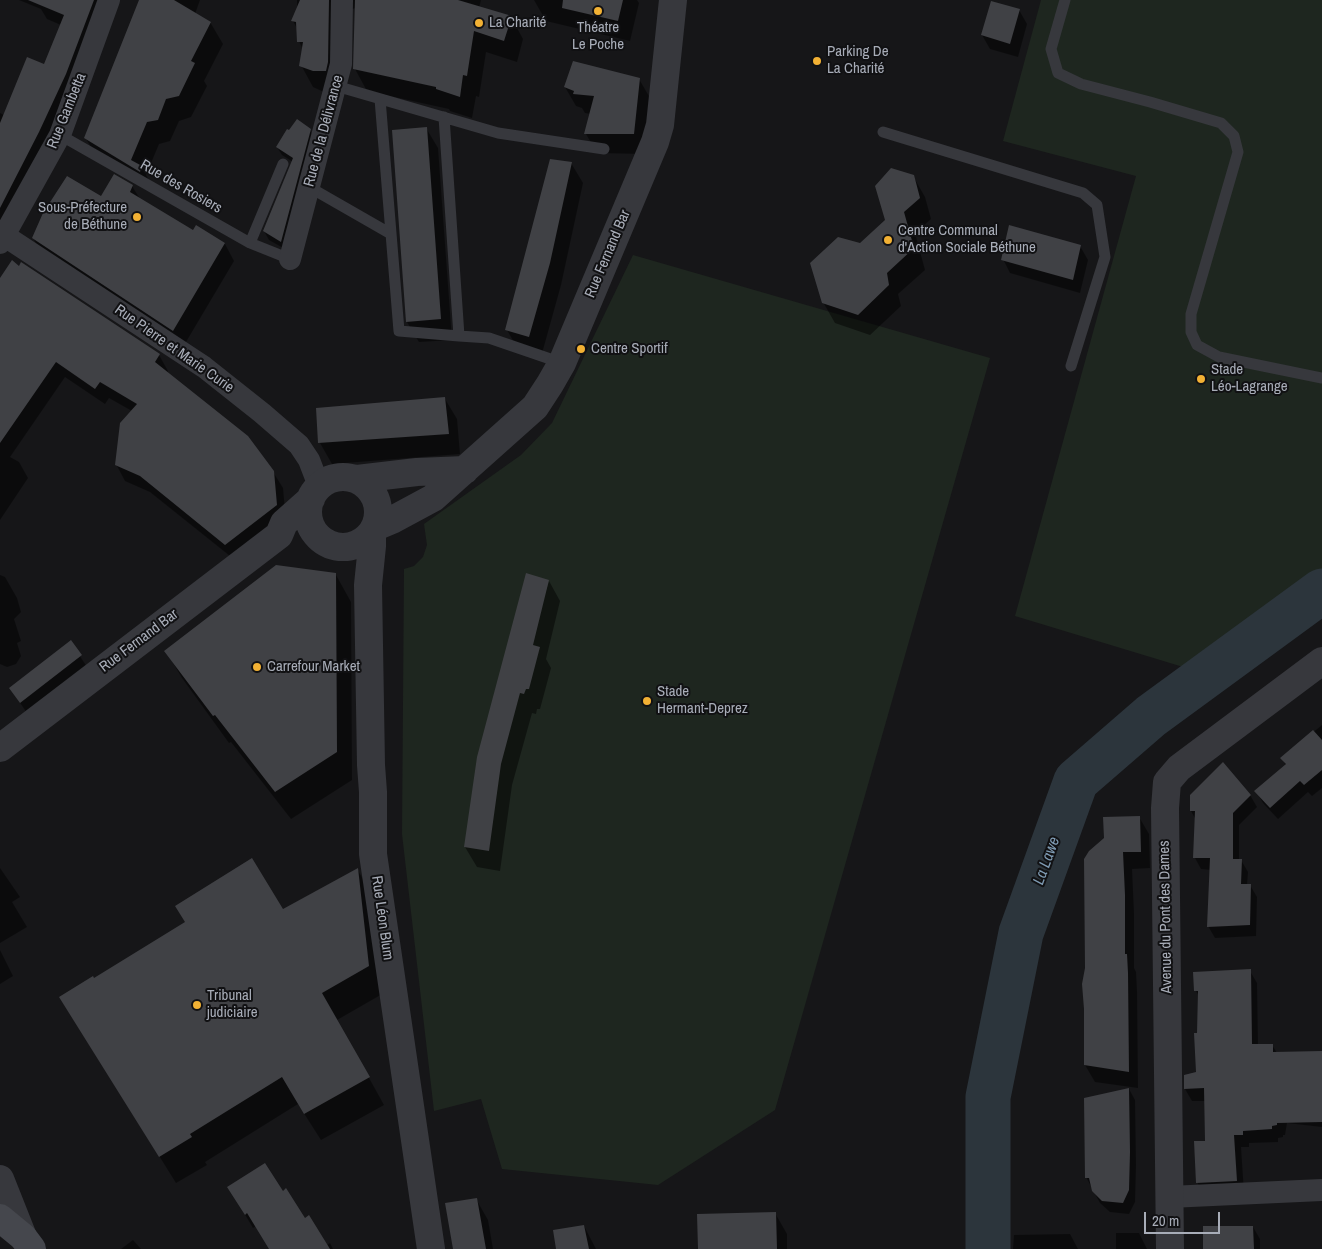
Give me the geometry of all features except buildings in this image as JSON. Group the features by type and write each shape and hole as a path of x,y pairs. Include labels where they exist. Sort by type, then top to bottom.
{"main road":[{"path":"0,1218 28,1243"}],"street":[{"name":"Rue Gambetta","path":"2,239 60,135 109,0"},
{"name":"Rue de la Délivrance","path":"290,259 341,64 342,0"},
{"name":"Rue Fernand Bar","path":"373,530 433,498 465,470 535,407 562,363 655,142 660,125 673,0"},
{"name":"Rue Pierre et Marie Curie","path":"2,239 204,367 245,399 300,445 309,460 315,492"},
{"path":"368,585 362,569 335,544 315,532 309,522 308,510 315,492 337,477 357,479 417,472 465,470"},
{"path":"279,535 308,542 335,544 361,542 373,530 379,516 374,494 367,485 357,479"},
{"name":"Rue Fernand Bar","path":"0,748 279,535 284,523 315,492"},
{"name":"Rue Léon Blum","path":"373,530 368,585 373,854 430,1249"},
{"name":"Avenue du Pont des Dames","path":"1170,1249 1166,782 1179,768 1322,661"},
{"path":"0,1178 28,1243"},
{"path":"1169,1197 1322,1190"}],"lane":[{"path":"1065,0 1051,50 1058,73 1081,84 1221,123 1234,136 1238,152 1191,314 1191,332 1197,345 1219,357 1322,378"},
{"path":"336,86 498,133 604,149"},
{"path":"380,99 399,331 490,338 562,363"},
{"path":"444,118 459,336"},
{"path":"884,132 1083,193 1097,205 1104,257 1071,366"},
{"name":"Rue des Rosiers","path":"60,135 250,243 290,259"},
{"path":"250,243 283,164"},
{"path":"309,187 391,234"}],"shaded area":[{"name":"Stade Léo-Lagrange","path":"1041,0 1322,0 1322,582 1203,673 1015,616 1136,176 1003,141"},
{"name":"Stade Hermant-Deprez","path":"633,255 990,358 775,1110 658,1185 502,1169 481,1099 434,1111 402,834 404,569 414,566 423,557 427,545 424,524 521,455 552,423"}],"waterway":[{"name":"La Lawe","path":"988,1249 988,1097 1021,933 1076,781 1151,716 1322,591"}],"place":[{"name":"Théatre Le Poche","path":"598,11"},
{"name":"La Charité","path":"479,23"},
{"name":"Parking De La Charité","path":"817,61"},
{"name":"Sous-Préfecture de Béthune","path":"137,217"},
{"name":"Centre Communal d'Action Sociale Béthune","path":"888,240"},
{"name":"Centre Sportif","path":"581,349"},
{"name":"Stade Léo-Lagrange","path":"1201,379"},
{"name":"Carrefour Market","path":"257,667"},
{"name":"Stade Hermant-Deprez","path":"647,701"},
{"name":"Tribunal judiciaire","path":"197,1005"}]}
